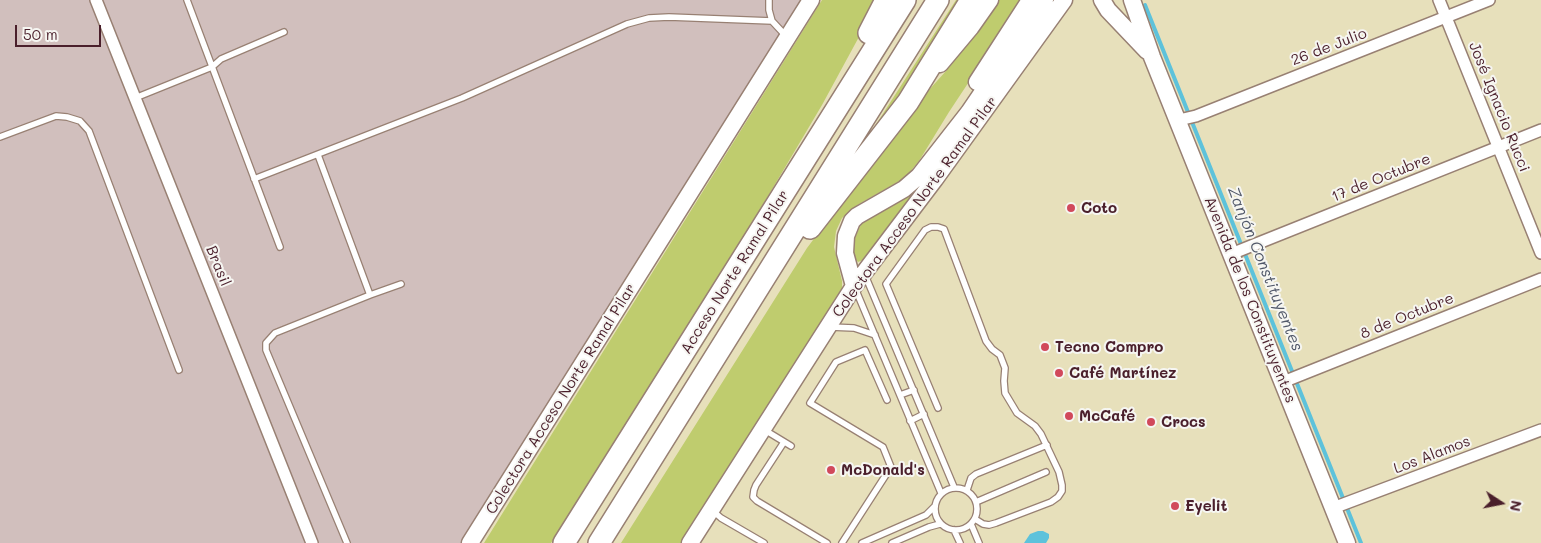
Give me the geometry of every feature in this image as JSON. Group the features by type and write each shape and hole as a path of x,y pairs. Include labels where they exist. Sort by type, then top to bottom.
{"highway":[{"path":"810,152 848,70 886,0"},
{"name":"Acceso Norte Ramal Pilar","path":"564,543 905,0"},
{"name":"Acceso Norte Ramal Pilar","path":"598,543 938,0"},
{"path":"736,323 908,102 970,0"}],"street":[{"name":"Brasil","path":"96,0 312,543"},
{"name":"Colectora Acceso Norte Ramal Pilar","path":"470,543 811,0"},
{"path":"908,102 971,27 990,0"},
{"path":"935,156 965,100 1030,0"},
{"path":"859,279 845,253 846,236 852,221 861,213 904,189 919,176 970,112 1045,0"},
{"name":"Colectora Acceso Norte Ramal Pilar","path":"690,543 859,279 935,179 1064,0"},
{"name":"Avenida de los Constituyentes","path":"1102,0 1108,10 1152,57"},
{"name":"Avenida de los Constituyentes","path":"1132,0 1152,57 1181,120 1337,506 1347,543"},
{"name":"José Ignacio Rucci","path":"1439,0 1541,254"},
{"name":"26 de Julio","path":"1181,120 1196,116 1489,0"},
{"name":"17 de Octubre","path":"1234,253 1541,130"},
{"name":"8 de Octubre","path":"1286,381 1541,279"},
{"name":"Los Alamos","path":"1337,506 1541,430"}],"lane":[{"path":"187,0 280,247"},
{"path":"769,0 772,21 788,38"},
{"path":"254,179 462,98 627,24 649,18 668,17 772,21"},
{"path":"134,98 212,67 221,60 284,32"},
{"path":"0,138 56,116 80,121 89,131 179,370"},
{"path":"318,155 370,295"},
{"path":"938,408 886,284 925,230 938,226 944,229 986,341 1000,355 1005,368 1005,393 1010,404 1017,413 1035,426 1041,434 1062,485 1062,492 1051,502 990,525 973,521"},
{"path":"859,279 875,335 941,493"},
{"path":"859,279 914,390 954,487"},
{"path":"347,543 266,350 266,343 275,333 401,284"},
{"path":"828,327 854,328 875,335"},
{"path":"842,543 891,467 883,448 810,403 836,362 865,350 887,400"},
{"path":"900,395 914,390"},
{"path":"910,421 924,414"},
{"path":"763,429 791,446"},
{"path":"784,442 756,485 754,497 757,501 828,543"},
{"path":"967,490 971,478 976,474 1047,445"},
{"path":"976,502 1046,472"},
{"path":"954,487 967,490 976,502 977,508 973,521 966,528 954,530 944,527 936,519 934,507 937,497 947,489 954,487"},
{"path":"862,543 926,515 934,507"},
{"path":"712,510 721,518 764,543"},
{"path":"973,521 979,543"},
{"path":"892,543 940,524"},
{"path":"954,530 960,543"}],"shaded area":[{"path":"0,0 810,0 788,38 461,543 0,543"}],"green space":[{"path":"822,0 879,0 822,105 761,208 551,543 484,543"},
{"path":"956,0 966,0 921,73 868,137"},
{"path":"998,0 1023,0 919,161 905,178 859,204 842,218 836,231 834,247 842,281 842,289 838,298 682,543 621,543 807,248 910,111 946,71 974,35"},
{"path":"928,176 877,245 863,260 858,262 853,256 854,240 862,222"}],"water":[{"path":"1038,531 1049,534 1046,543 1024,543 1030,534"}],"waterway":[{"name":"Zanjón Constituyentes","path":"1145,5 1361,543"}],"place":[{"name":"Coto","path":"1071,208"},
{"name":"Tecno Compro","path":"1045,347"},
{"name":"Café Martínez","path":"1059,373"},
{"name":"McCafé","path":"1069,416"},
{"name":"Crocs","path":"1151,422"},
{"name":"McDonald's","path":"831,470"},
{"name":"Eyelit","path":"1175,506"}]}
